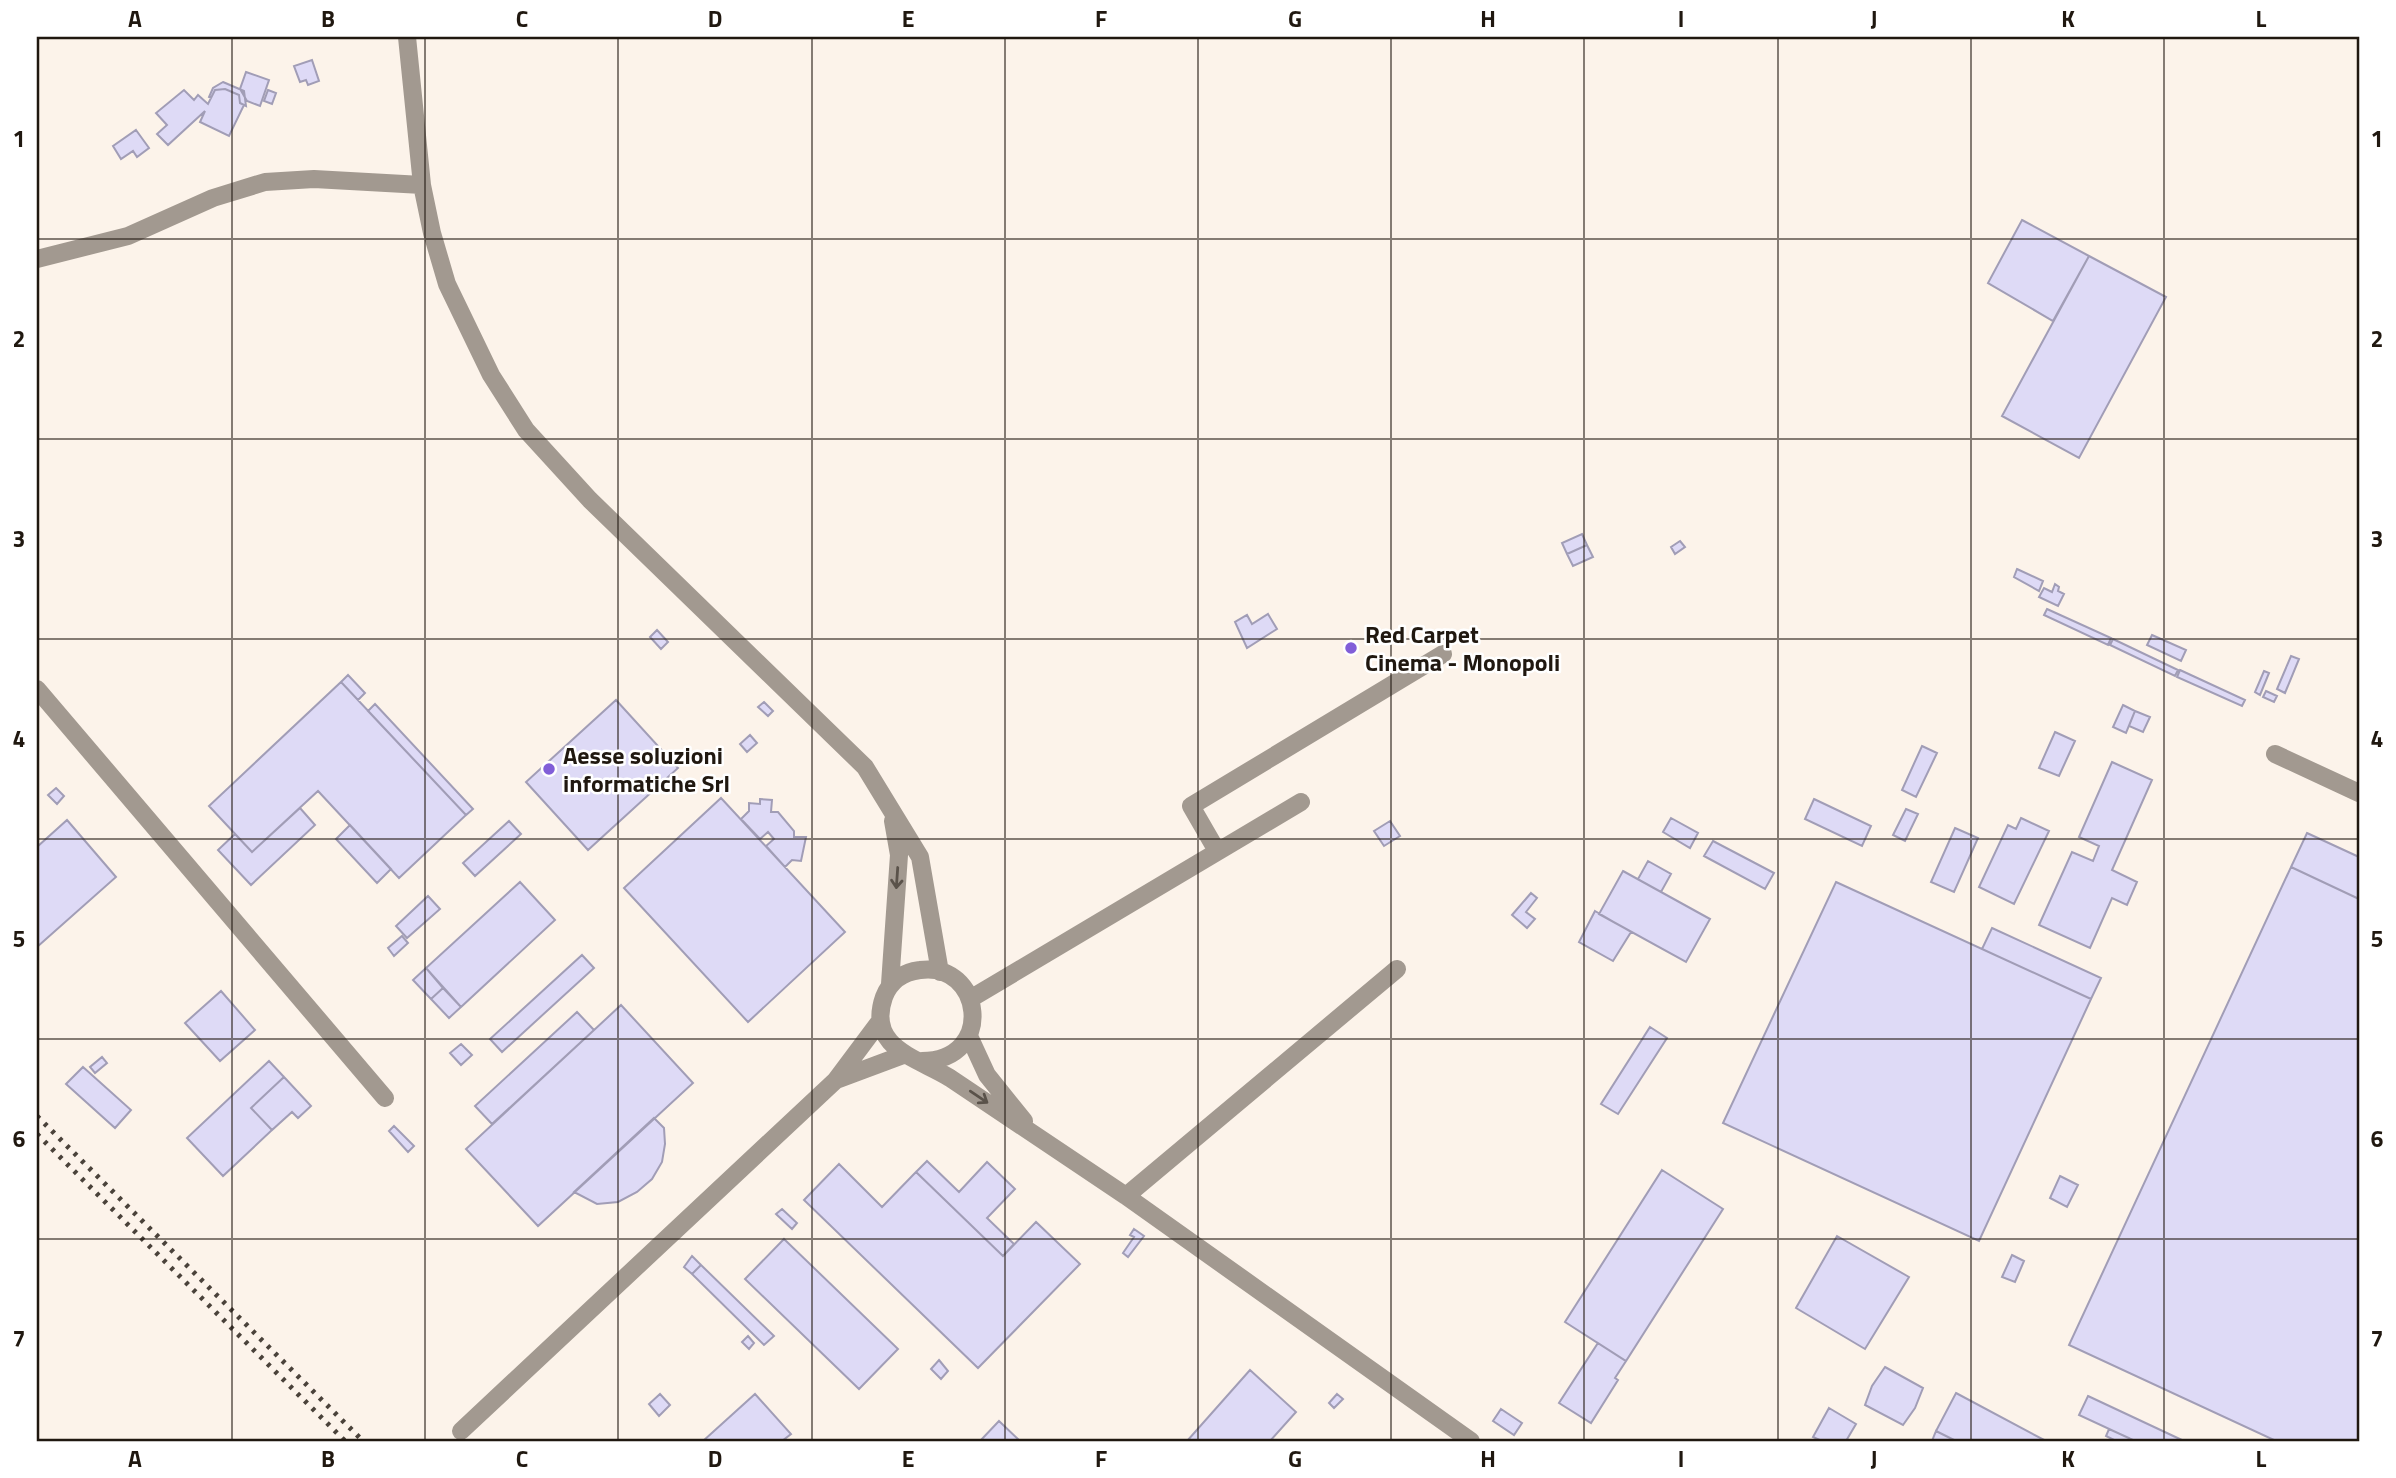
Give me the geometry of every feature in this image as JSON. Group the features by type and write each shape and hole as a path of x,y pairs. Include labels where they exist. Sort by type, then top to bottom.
{"street":[{"path":"407,37 422,185 447,284 491,375 526,430 590,500 865,766 920,857 940,972"},
{"path":"37,259 128,236 213,198 265,182 314,179 422,185"},
{"path":"1217,851 1191,806 1443,654"},
{"path":"37,689 385,1098"},
{"path":"2275,754 2359,793"},
{"path":"970,999 1301,802"},
{"path":"891,811 899,855 890,984 881,1008 880,1021 888,1040 903,1055 922,1061 1125,1196 1471,1441"},
{"path":"1125,1196 1397,969"},
{"path":"890,984 919,970 940,972 961,985 970,999 974,1018 969,1036 953,1055 938,1061 922,1061"},
{"path":"461,1430 836,1080 880,1021"},
{"path":"969,1036 987,1075 1035,1135"},
{"path":"836,1080 903,1055"}],"building":[{"path":"312,60 319,81 308,85 306,80 300,82 294,66"},
{"path":"246,72 269,80 260,106 247,101 240,89"},
{"path":"223,82 244,91 246,106 240,103 239,95 225,89 215,90 211,98 209,97 213,88"},
{"path":"225,89 239,95 240,103 244,105 229,136 200,122 205,111 168,145 157,134 167,125 156,113 184,90 194,100 198,95 208,104 215,90"},
{"path":"268,90 276,93 272,104 264,101"},
{"path":"136,130 149,148 137,157 133,151 121,159 113,146"},
{"path":"2022,220 2089,256 2053,321 1988,283"},
{"path":"2089,256 2166,297 2079,458 2002,416"},
{"path":"1582,534 1587,545 1567,554 1562,543"},
{"path":"1680,541 1685,547 1675,554 1671,547"},
{"path":"1587,545 1593,557 1573,566 1567,554"},
{"path":"2017,569 2043,581 2039,591 2014,577"},
{"path":"2055,584 2059,587 2058,591 2064,594 2058,606 2039,597 2044,588 2052,592"},
{"path":"2047,609 2111,638 2108,645 2044,615"},
{"path":"1268,614 1277,629 1247,648 1235,622 1247,615 1252,624"},
{"path":"657,630 668,642 661,649 650,637"},
{"path":"2152,635 2186,650 2181,661 2147,645"},
{"path":"2113,639 2178,670 2175,676 2110,645"},
{"path":"2291,656 2299,659 2285,693 2277,689"},
{"path":"2180,670 2245,700 2242,706 2177,677"},
{"path":"2264,671 2269,673 2260,695 2255,692"},
{"path":"348,675 365,693 358,700 341,682"},
{"path":"341,682 466,815 399,878 318,791 252,852 209,806"},
{"path":"2266,691 2277,696 2274,702 2263,697"},
{"path":"616,700 678,768 588,850 526,782"},
{"path":"764,702 773,711 768,716 758,707"},
{"path":"375,704 473,809 466,815 368,711"},
{"path":"2123,705 2135,711 2126,733 2113,727"},
{"path":"2135,711 2150,717 2143,732 2129,726"},
{"path":"2055,732 2075,741 2059,776 2039,768"},
{"path":"750,735 757,743 747,752 740,744"},
{"path":"1922,746 1937,753 1916,797 1902,790"},
{"path":"2112,762 2152,780 2112,870 2137,882 2127,905 2112,898 2090,948 2039,925 2072,852 2093,861 2099,846 2079,837"},
{"path":"56,788 64,796 57,804 48,795"},
{"path":"721,798 845,932 748,1022 624,888"},
{"path":"760,799 772,800 771,812 778,812 794,831 794,837 806,837 801,861 792,860 785,867 766,846 774,839 768,832 760,839 741,819 749,811 749,803 760,804"},
{"path":"1814,799 1871,826 1862,846 1805,819"},
{"path":"300,808 315,825 251,885 218,850 235,834 252,852"},
{"path":"1906,809 1918,814 1905,841 1893,835"},
{"path":"1671,818 1698,833 1690,848 1663,832"},
{"path":"2021,818 2049,831 2014,904 1979,887 2008,825 2016,829"},
{"path":"67,820 116,877 37,947 37,847"},
{"path":"509,821 521,834 475,876 463,863"},
{"path":"1390,821 1400,836 1384,846 1374,831"},
{"path":"350,825 391,869 377,883 336,839"},
{"path":"1955,828 1978,838 1954,892 1931,882"},
{"path":"2307,833 2359,857 2359,899 2291,867"},
{"path":"1713,841 1774,873 1765,889 1704,856"},
{"path":"1648,861 1671,874 1661,892 1638,879"},
{"path":"2291,867 2359,899 2359,1441 2276,1441 2069,1345"},
{"path":"1623,871 1710,919 1686,962 1599,914"},
{"path":"520,882 555,920 461,1007 426,968"},
{"path":"1836,882 2091,999 1979,1241 1723,1123"},
{"path":"1531,893 1537,898 1526,912 1535,919 1527,928 1512,915"},
{"path":"428,896 440,909 407,938 396,926"},
{"path":"1595,911 1631,932 1613,961 1579,942"},
{"path":"1992,928 2101,978 2091,999 1982,949"},
{"path":"402,936 408,943 394,956 388,948"},
{"path":"582,955 594,968 502,1052 490,1039"},
{"path":"426,968 443,988 431,999 413,980"},
{"path":"443,988 461,1007 449,1018 431,999"},
{"path":"221,991 255,1030 220,1061 185,1023"},
{"path":"621,1005 693,1083 538,1226 466,1149"},
{"path":"577,1012 594,1030 492,1124 475,1106"},
{"path":"1650,1027 1667,1038 1618,1114 1601,1104"},
{"path":"461,1044 472,1055 461,1065 450,1053"},
{"path":"102,1057 107,1063 95,1073 90,1067"},
{"path":"269,1061 284,1077 251,1108 272,1130 223,1176 187,1138"},
{"path":"83,1067 131,1110 115,1128 66,1084"},
{"path":"284,1077 311,1106 298,1118 292,1112 272,1130 251,1108"},
{"path":"654,1118 664,1128 665,1144 662,1162 652,1179 637,1192 618,1202 597,1204 574,1192"},
{"path":"394,1126 414,1146 408,1152 389,1131"},
{"path":"927,1161 959,1192 987,1162 1015,1189 987,1218 1014,1244 1003,1256 916,1172"},
{"path":"839,1164 882,1207 916,1172 1003,1256 1036,1222 1080,1264 978,1368 804,1200"},
{"path":"1662,1170 1723,1209 1626,1361 1565,1322"},
{"path":"2060,1176 2078,1185 2067,1207 2050,1198"},
{"path":"782,1209 797,1223 792,1229 776,1214"},
{"path":"1134,1229 1144,1236 1128,1257 1123,1253 1134,1237 1130,1235"},
{"path":"1837,1236 1909,1277 1865,1349 1796,1308"},
{"path":"784,1239 898,1349 859,1389 745,1279"},
{"path":"2012,1255 2024,1261 2015,1282 2002,1277"},
{"path":"692,1256 701,1265 692,1274 684,1267"},
{"path":"701,1265 774,1336 764,1345 692,1274"},
{"path":"748,1336 754,1343 749,1349 742,1342"},
{"path":"1598,1343 1626,1361 1615,1378 1618,1380 1591,1423 1559,1403"},
{"path":"939,1360 948,1371 941,1379 931,1369"},
{"path":"1885,1367 1923,1388 1915,1408 1903,1425 1865,1405 1872,1386"},
{"path":"1250,1370 1296,1412 1270,1441 1187,1441"},
{"path":"1956,1393 2046,1441 1956,1441 1936,1431"},
{"path":"660,1394 670,1405 659,1416 649,1404"},
{"path":"755,1394 791,1434 782,1441 703,1441"},
{"path":"1337,1394 1343,1399 1334,1408 1329,1403"},
{"path":"2088,1396 2184,1441 2135,1441 2079,1415"},
{"path":"1829,1408 1856,1424 1846,1441 1822,1441 1813,1437"},
{"path":"1501,1409 1522,1423 1514,1435 1493,1421"},
{"path":"999,1421 1020,1441 980,1441"},
{"path":"2109,1429 2129,1438 2128,1441 2116,1441 2106,1436"},
{"path":"1936,1431 1956,1441 1932,1441"}],"railway":[{"path":"37,1116 363,1441"},
{"path":"37,1134 345,1441"}],"place":[{"name":"Red Carpet Cinema - Monopoli","path":"1351,648"},
{"name":"Aesse soluzioni informatiche Srl","path":"549,769"}]}
